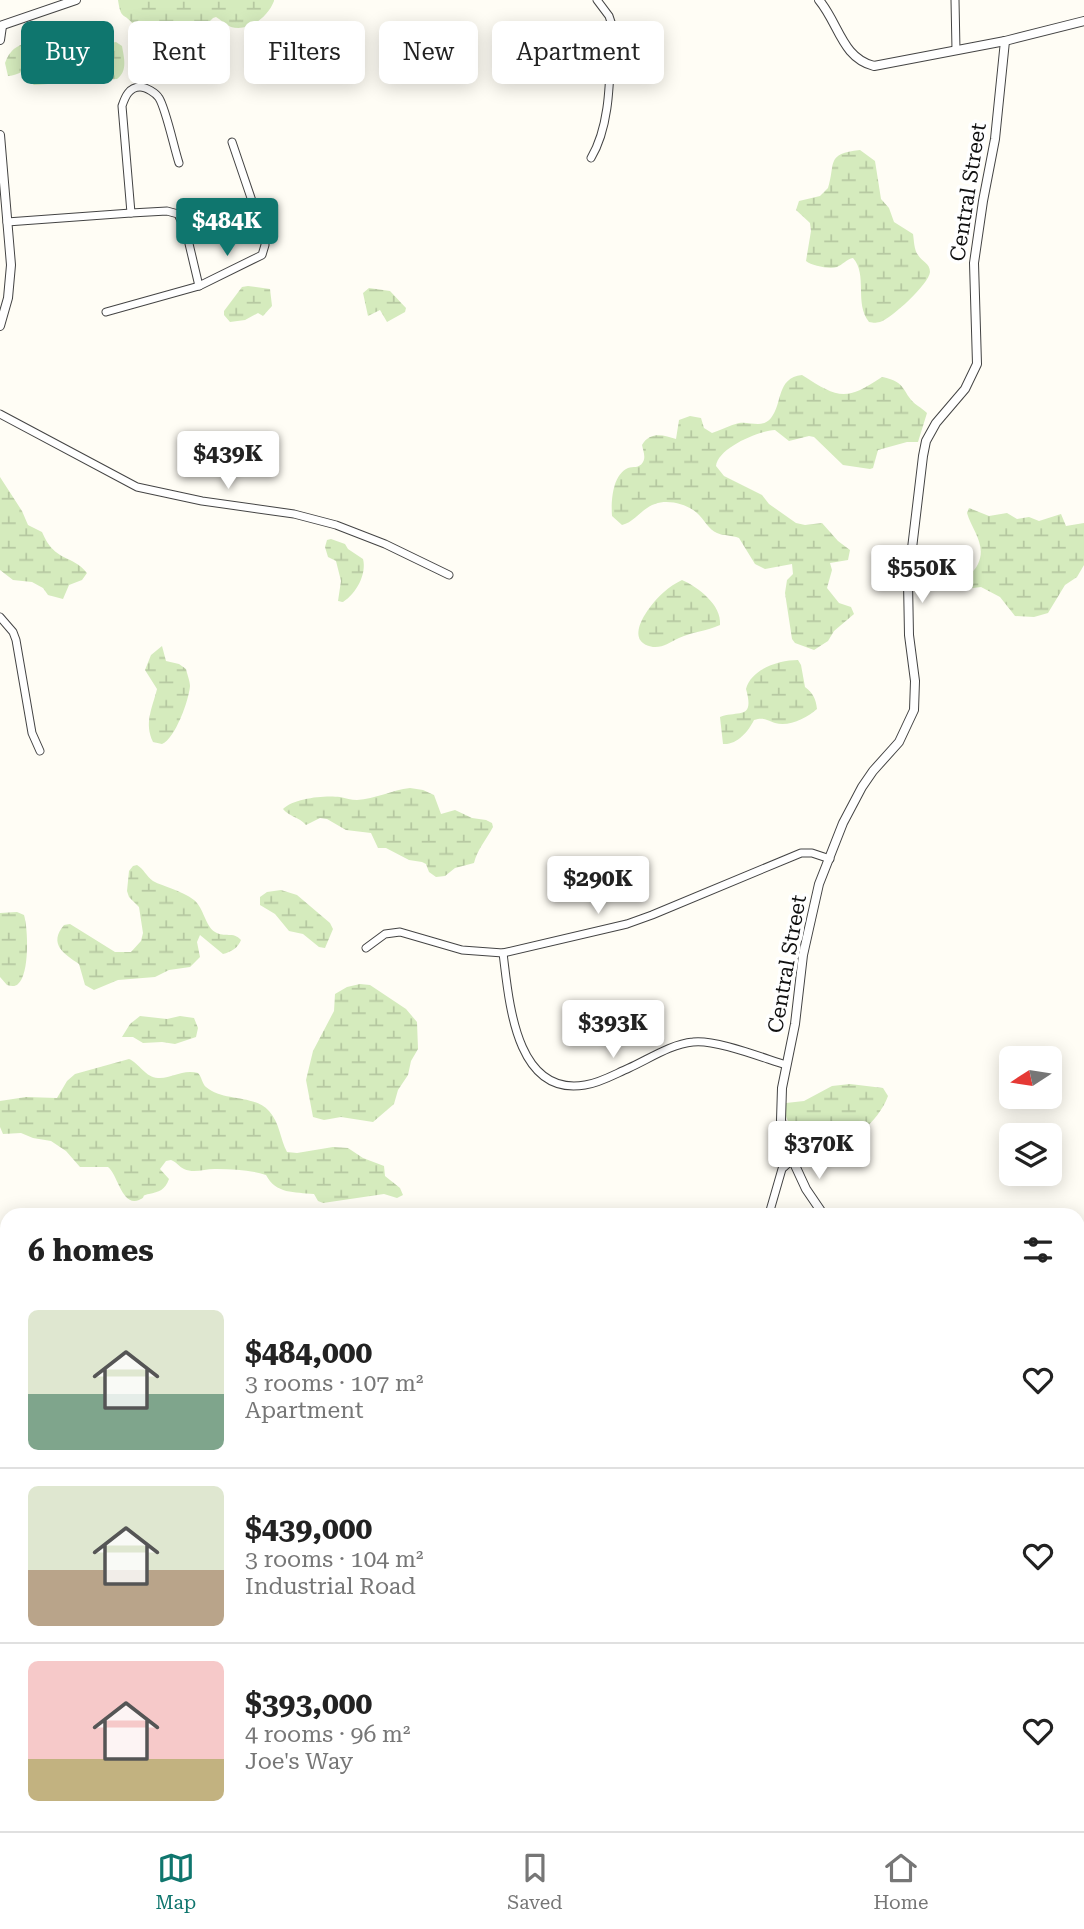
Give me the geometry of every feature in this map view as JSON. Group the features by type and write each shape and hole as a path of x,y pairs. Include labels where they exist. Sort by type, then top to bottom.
{"street":[{"path":"0,40 1,26 76,0"},
{"path":"591,158 605,122 612,25 597,0"},
{"path":"819,0 852,56 868,65 884,65 1005,41 1084,22"},
{"path":"956,0 956,50"},
{"name":"Central Street","path":"820,1208 792,1160 783,1136 781,1120 780,1101 795,1024 803,955 820,884 844,823 873,771 899,742 914,709 915,681 909,635 908,582 923,456 926,441 936,423 965,389 977,364 974,262 979,220 995,139 1005,41"},
{"path":"131,213 122,106 131,90 139,87 148,89 159,98 179,163"},
{"path":"0,135 11,265 10,288 0,326"},
{"path":"106,312 199,286 248,263 264,251 265,239 258,215 232,142"},
{"path":"6,222 167,211 178,214 186,231 199,286"},
{"path":"0,414 137,486 202,501 294,514 336,525 385,544 449,575"},
{"path":"0,617 16,639 32,733 40,751"},
{"path":"366,948 385,934 400,932 462,950 503,953 627,924 800,853 813,853 830,859"},
{"path":"503,953 509,997 524,1053 539,1074 552,1081 567,1086 594,1083 677,1046 696,1041 786,1065"},
{"path":"771,1208 782,1169 792,1160"}],"green space":[{"path":"118,0 274,0 263,18 258,21 244,21 244,27 238,28 230,26 230,21 222,21 216,17 210,21 131,21 122,14"},
{"path":"114,42 122,46 124,64 123,72 114,79"},
{"path":"21,45 21,72 8,76 5,63 14,49"},
{"path":"860,150 875,161 881,199 889,208 894,222 913,234 917,253 930,272 909,300 886,319 876,323 869,322 862,306 860,272 853,258 834,268 816,266 806,261 810,223 796,210 799,201 820,196 828,188 832,166 837,157"},
{"path":"242,287 270,289 272,306 263,316 258,313 245,320 230,322 224,311"},
{"path":"369,288 390,291 406,308 405,312 387,322 380,310 368,316 363,293"},
{"path":"802,375 824,389 842,394 859,390 882,377 891,379 901,385 913,402 927,413 918,442 907,442 878,450 873,468 870,469 843,465 814,437 789,441 775,430 740,442 718,459 716,466 724,476 762,495 769,504 796,523 822,523 850,550 848,560 830,563 832,570 827,588 839,603 851,607 854,614 834,631 828,641 814,650 795,643 792,639 785,593 787,580 793,574 792,564 765,569 755,564 739,538 714,532 697,513 683,505 671,502 655,504 622,525 612,516 612,497 619,476 628,468 643,462 642,445 649,438 662,435 676,439 679,420 690,416 701,418 704,428 712,433 739,423 764,423 775,412 784,386 794,377"},
{"path":"0,477 28,525 42,532 58,554 87,573 82,580 69,585 63,599 48,595 43,588 32,582 13,580 0,570"},
{"path":"969,508 989,516 1007,513 1017,519 1029,517 1039,521 1061,514 1066,526 1084,523 1084,565 1077,577 1065,585 1048,613 1034,617 1015,616 1000,597 981,587 963,586 963,582 977,567 981,550 967,513"},
{"path":"327,540 345,544 363,559 359,583 343,602 338,601 341,581 336,561 328,557 325,547"},
{"path":"682,580 702,592 713,604 720,618 720,625 660,647 644,643 639,637 639,630 647,612 666,590"},
{"path":"162,646 166,661 186,669 190,686 176,727 162,744 153,742 150,735 150,716 157,689 145,670 151,655"},
{"path":"798,660 805,687 814,696 817,709 792,723 754,720 742,737 723,744 720,717 746,710 746,689 754,676 775,664"},
{"path":"410,788 434,795 441,814 455,810 492,823 493,827 479,849 474,863 455,868 445,876 436,877 422,862 409,860 386,848 378,848 371,833 346,830 320,818 306,825 283,809 294,802 310,798 334,796 357,800"},
{"path":"137,865 153,881 194,900 215,932 241,940 234,949 223,954 200,935 197,942 200,957 190,967 169,970 155,977 118,980 94,990 85,985 79,964 60,948 57,938 59,932 64,925 70,924 115,952 131,952 141,941 143,933 139,907 127,891 129,871"},
{"path":"281,890 297,895 330,923 333,929 325,948 319,947 303,934 289,931 275,914 260,905 260,897 267,892"},
{"path":"17,912 24,915 26,961 22,979 17,985 11,986 0,977 0,913"},
{"path":"360,984 370,985 406,1009 417,1022 418,1049 394,1104 373,1122 341,1117 324,1120 313,1117 306,1080 313,1051 334,1011 335,994"},
{"path":"140,1016 194,1018 198,1028 196,1037 175,1044 143,1043 133,1037 122,1037 130,1024"},
{"path":"129,1059 154,1077 198,1073 205,1086 213,1092 255,1102 269,1111 287,1152 348,1148 363,1158 384,1166 385,1176 400,1188 403,1195 397,1198 384,1194 323,1203 318,1201 314,1194 280,1189 266,1175 236,1170 188,1170 171,1160 166,1161 160,1169 169,1179 164,1188 133,1201 124,1195 108,1167 80,1167 66,1151 51,1141 21,1133 3,1134 0,1127 0,1101 26,1097 57,1098 67,1081 75,1074"},
{"path":"850,1084 883,1088 888,1096 880,1112 867,1126 852,1138 836,1144 797,1139 787,1118 786,1103 804,1101 832,1086"}]}
